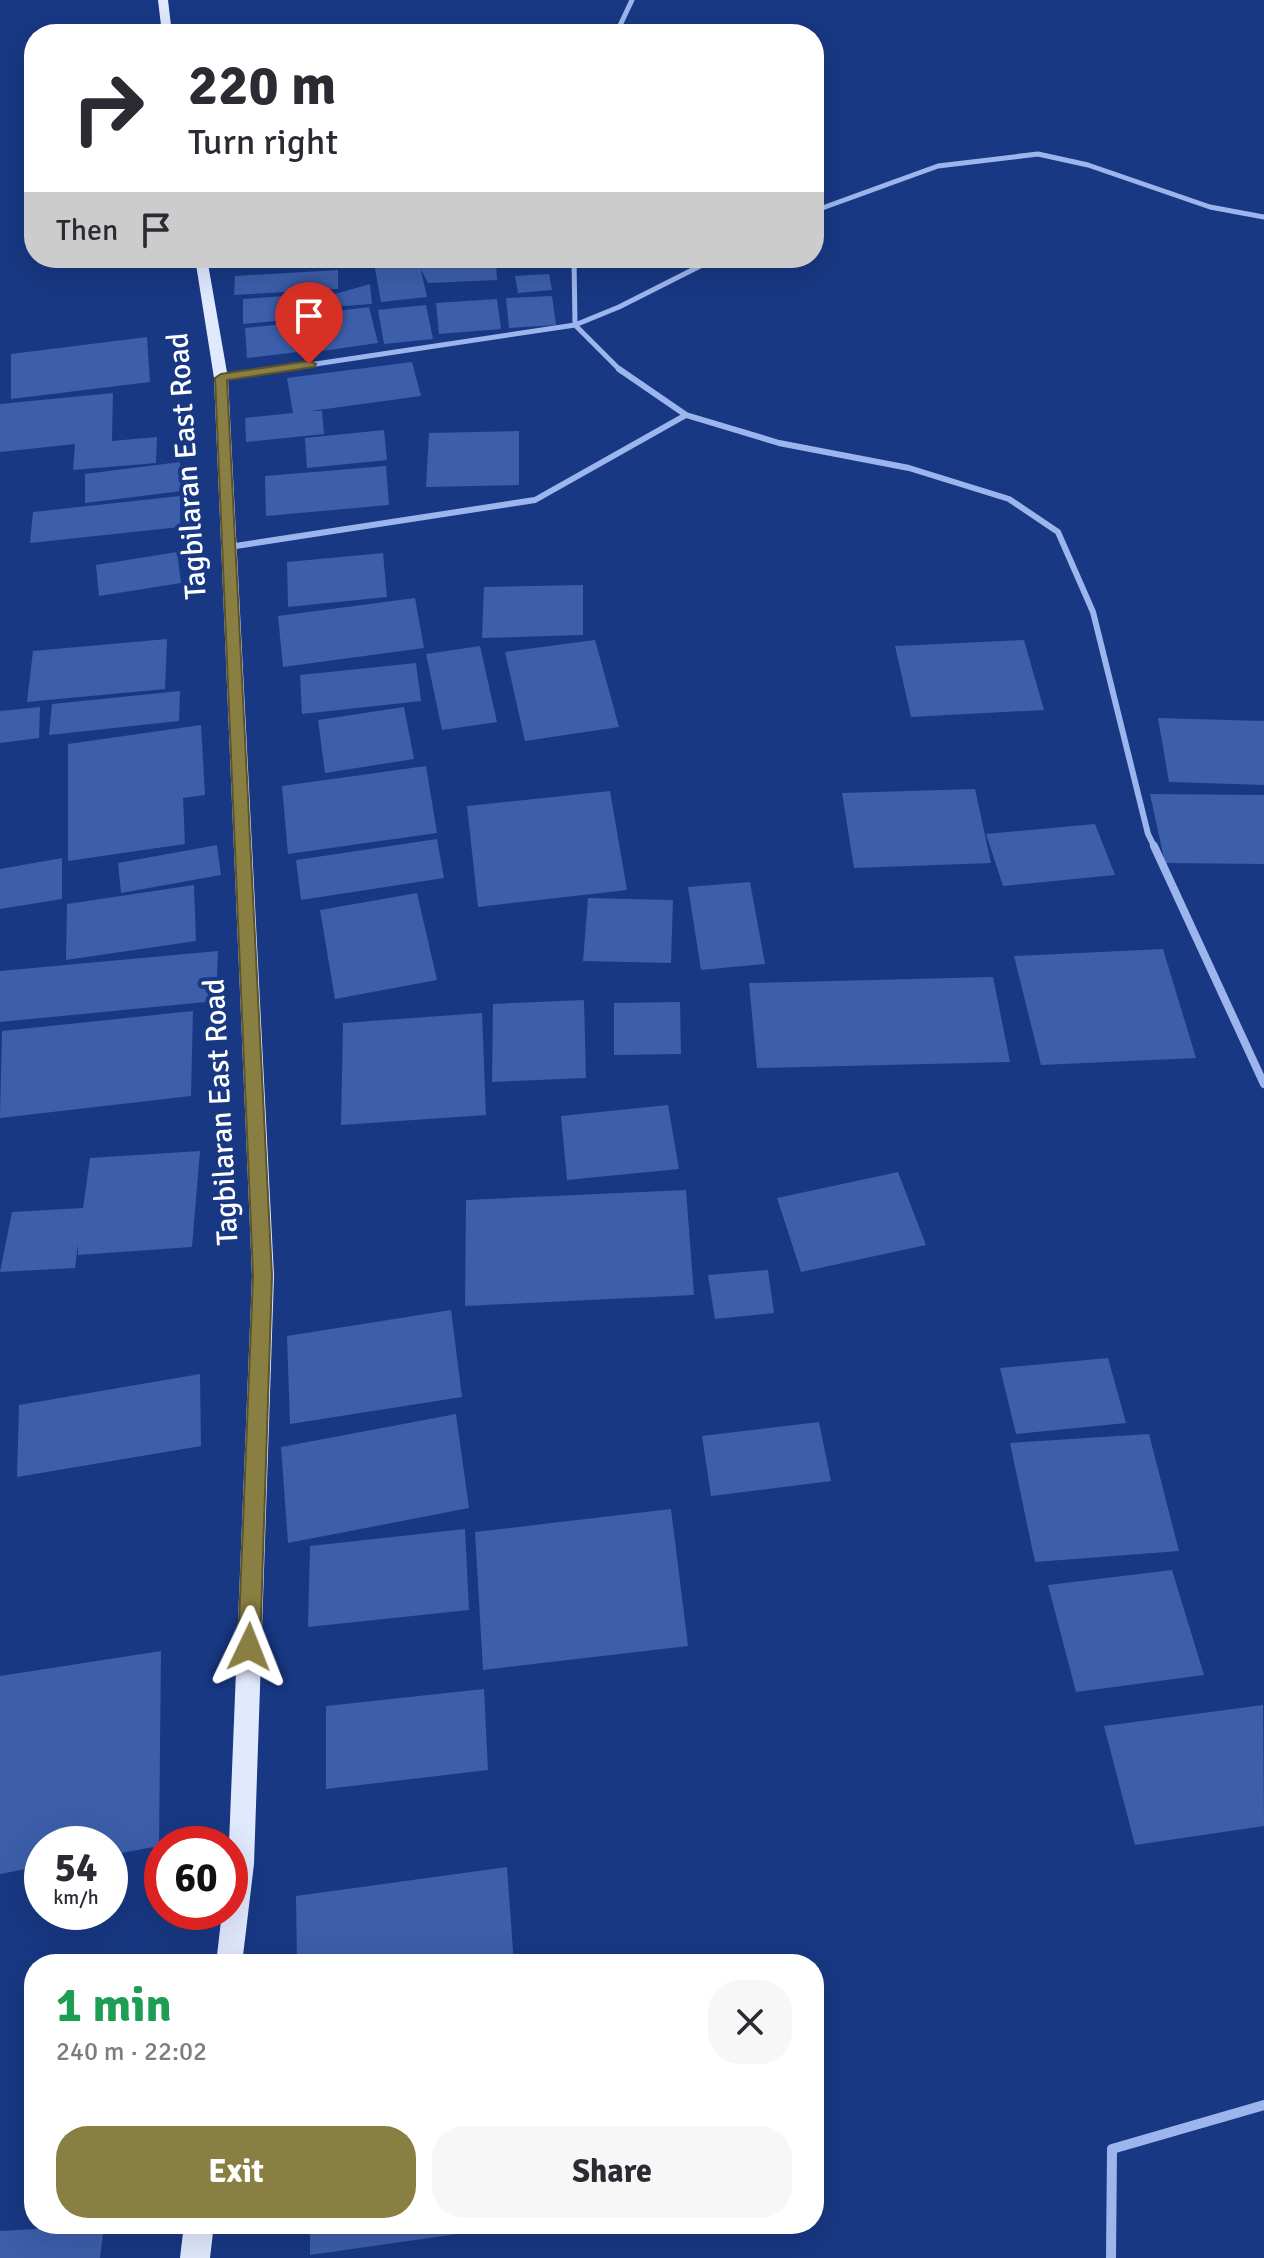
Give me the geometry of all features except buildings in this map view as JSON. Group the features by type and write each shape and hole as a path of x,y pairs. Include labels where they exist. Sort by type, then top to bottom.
{"main road":[{"path":"163,0 166,24"},
{"name":"Tagbilaran East Road","path":"203,268 221,378 263,1276 241,1864 230,1954"},
{"path":"195,2258 198,2234"}],"street":[{"path":"621,24 632,0"},
{"path":"824,207 938,166 1038,154 1088,165 1210,207 1264,217"},
{"path":"574,268 575,325 627,377 686,415 779,443 909,468 1009,499 1058,532 1093,612 1148,834 1226,1008 1264,1084"},
{"path":"221,378 575,325 619,307 696,268"},
{"path":"229,547 535,500 686,415"},
{"path":"1111,2258 1112,2149 1264,2105"}],"route":[{"path":"249,1647 263,1276 221,378 309,364"}]}
